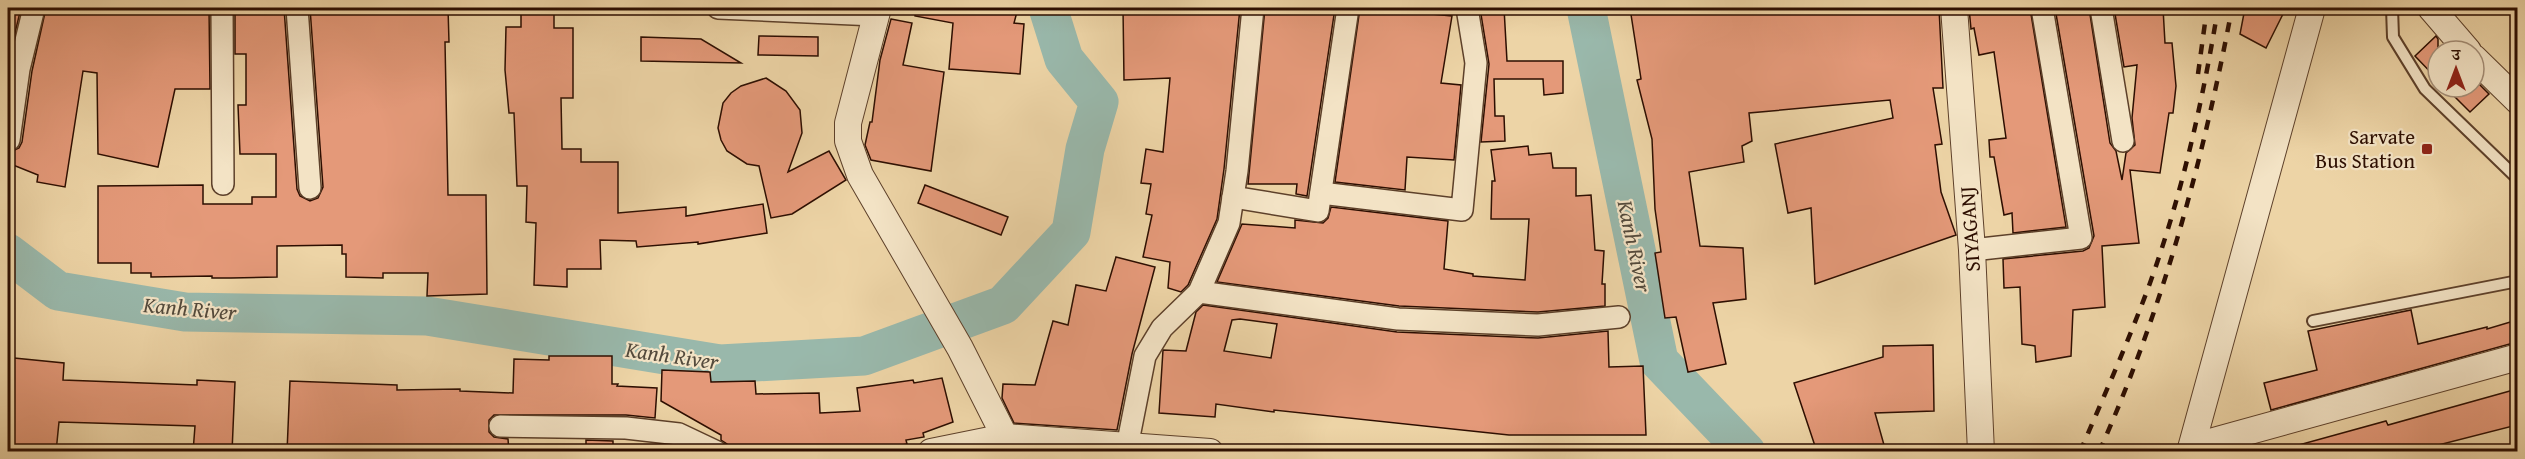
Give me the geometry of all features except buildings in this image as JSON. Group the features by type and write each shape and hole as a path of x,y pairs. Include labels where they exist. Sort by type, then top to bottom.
{"street":[{"path":"9,140 19,69 34,8"},
{"path":"222,8 223,184"},
{"path":"297,8 310,188"},
{"path":"718,8 876,11 848,123 848,141 860,175 960,348 1005,437"},
{"path":"1127,447 1145,356 1162,328 1199,292 1229,223 1253,8"},
{"path":"1233,197 1318,211 1348,8"},
{"path":"1321,193 1462,210 1476,63 1467,8"},
{"name":"SIYAGANJ","path":"1954,8 1972,250 1981,452"},
{"path":"1972,250 2081,238 2042,8"},
{"path":"2102,8 2123,141"},
{"path":"2191,449 2312,8"},
{"path":"2431,8 2458,39"},
{"path":"2486,70 2517,101"},
{"path":"1199,292 1398,320 1538,325 1619,317"},
{"path":"2191,449 2517,357"},
{"path":"500,426 627,429 679,434 717,452"},
{"path":"931,452 1005,437 1210,452"}],"lane":[{"path":"2392,8 2393,37 2425,88 2517,179"},
{"path":"2313,321 2517,281"}],"waterway":[{"name":"Kanh River","path":"8,253 58,291 185,312 427,316 720,364 864,356 1003,305 1071,232 1085,149 1099,102 1064,59 1048,8"},
{"name":"Kanh River","path":"1586,8 1659,361 1746,452"}],"railway":[{"path":"2198,74 2207,8"},
{"path":"2080,452 2134,326 2172,215 2206,77 2218,8"},
{"path":"2099,452 2143,344 2179,234 2208,122 2232,8"}],"place":[{"name":"Sarvate Bus Station","path":"2427,149"}]}
